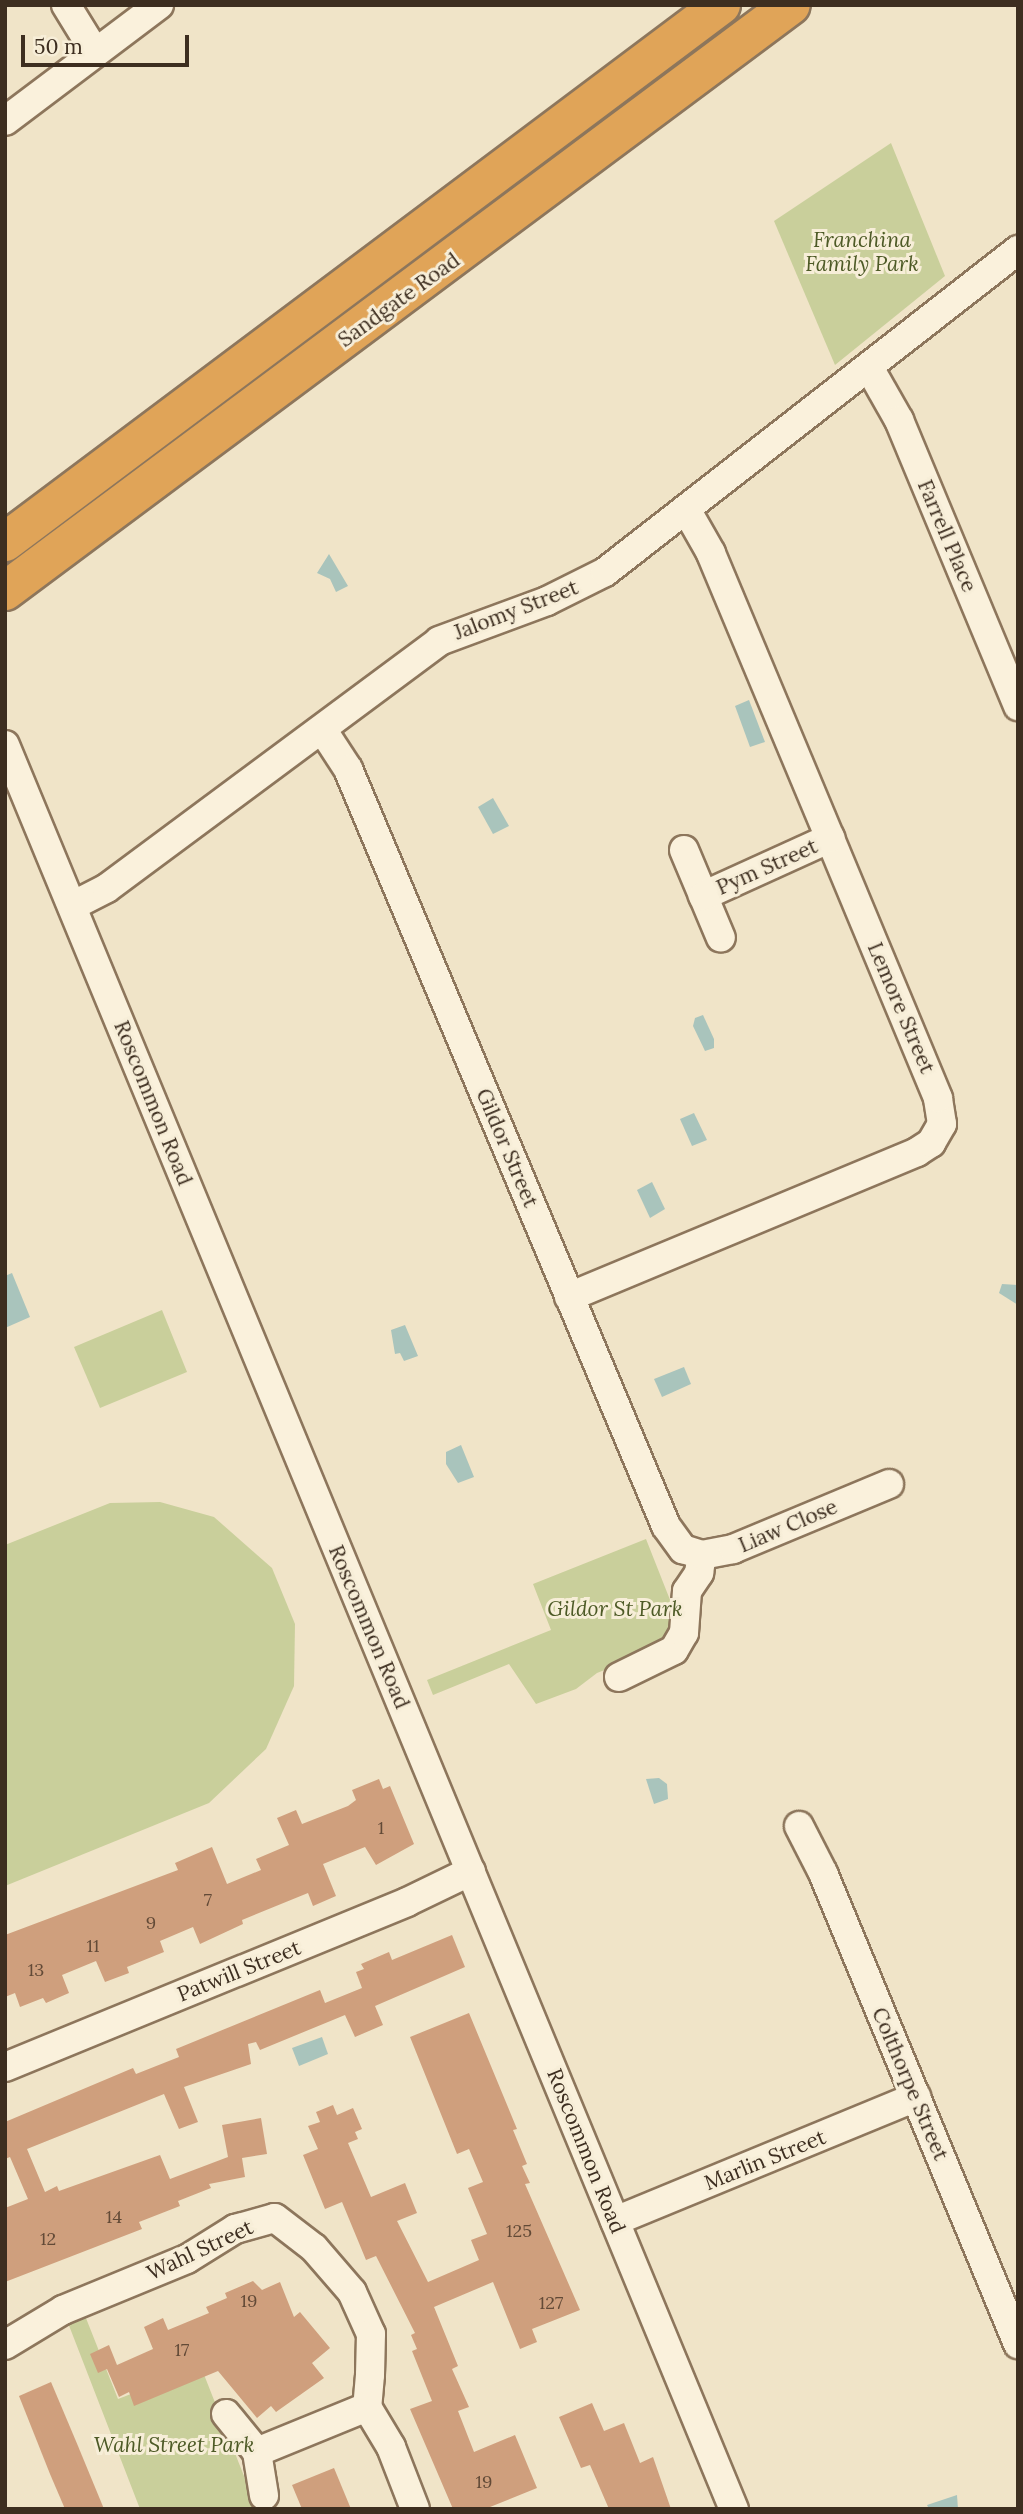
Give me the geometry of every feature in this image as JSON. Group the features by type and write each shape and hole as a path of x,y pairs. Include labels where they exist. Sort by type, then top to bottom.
{"highway":[{"name":"Sandgate Road","path":"5,542 721,5"},
{"name":"Sandgate Road","path":"5,591 791,5"}],"street":[{"path":"66,5 95,52"},
{"path":"5,121 159,5"},
{"name":"Jalomy Street","path":"72,906 107,888 439,641 571,591 687,511 1018,250"},
{"name":"Farrell Place","path":"870,369 899,420 1018,706"},
{"name":"Lemore Street","path":"569,1297 917,1152 937,1137 943,1115 711,553 687,511"},
{"name":"Gildor Street","path":"322,729 348,769 670,1534 700,1564"},
{"name":"Roscommon Road","path":"5,745 734,2509"},
{"name":"Pym Street","path":"703,896 830,838"},
{"name":"Pym Street","path":"684,850 721,938"},
{"name":"Liaw Close","path":"700,1564 890,1484"},
{"path":"619,1677 674,1650 685,1627 687,1591 700,1564"},
{"name":"Colthorpe Street","path":"799,1826 1018,2343"},
{"name":"Patwill Street","path":"5,2067 407,1902 471,1871"},
{"name":"Marlin Street","path":"615,2221 916,2097"},
{"name":"Wahl Street","path":"5,2345 63,2310 187,2259 235,2229 275,2218 314,2248 352,2292 371,2334 367,2407"},
{"path":"257,2452 367,2407 391,2446 415,2509"},
{"path":"226,2414 257,2452 264,2496"}],"green space":[{"name":"Franchina Family Park","path":"891,143 945,276 835,365 774,221"},
{"path":"162,1310 187,1372 100,1408 74,1347"},
{"path":"160,1502 214,1517 272,1568 295,1624 294,1686 266,1749 209,1803 5,1886 5,1545 110,1503"},
{"name":"Gildor St Park","path":"646,1539 674,1610 674,1634 642,1655 597,1673 576,1689 536,1704 509,1664 433,1695 427,1680 551,1630 533,1584"},
{"name":"Wahl Street Park","path":"80,2303 118,2399 201,2367 257,2509 140,2509 63,2310"}],"water":[{"path":"329,554 348,586 336,592 330,579 317,573"},
{"path":"749,700 765,742 750,747 735,706"},
{"path":"493,798 509,826 493,834 478,807"},
{"path":"703,1015 714,1039 714,1048 705,1051 693,1026 695,1018"},
{"path":"694,1113 707,1140 692,1146 680,1119"},
{"path":"652,1182 665,1209 650,1218 637,1190"},
{"path":"12,1273 30,1317 5,1328 5,1276"},
{"path":"1002,1284 1018,1285 1018,1305 999,1293"},
{"path":"405,1325 418,1356 404,1361 400,1353 395,1354 391,1330"},
{"path":"684,1367 691,1384 662,1397 654,1379"},
{"path":"461,1445 474,1477 458,1483 446,1464 446,1452"},
{"path":"659,1778 667,1784 668,1799 654,1804 646,1779"},
{"path":"322,2037 328,2054 299,2066 292,2048"},
{"path":"957,2495 958,2509 929,2509 927,2505"}],"building":[{"path":"379,1779 383,1789 390,1786 414,1844 376,1865 365,1847 323,1864 336,1896 313,1906 308,1893 242,1920 243,1924 200,1944 193,1927 160,1941 164,1952 127,1967 129,1973 105,1982 96,1961 62,1975 69,1993 46,2003 43,1998 20,2007 15,1993 5,1997 5,1935 178,1870 175,1863 212,1847 227,1884 261,1870 256,1859 289,1845 277,1818 296,1810 302,1824 348,1806 356,1800 352,1790"},
{"path":"452,1935 465,1967 375,2006 383,2025 355,2037 345,2015 260,2050 256,2042 248,2044 251,2064 184,2087 198,2122 179,2129 164,2094 27,2149 45,2192 57,2186 59,2191 160,2155 170,2179 228,2157 222,2125 261,2118 267,2154 242,2158 245,2177 209,2184 211,2188 178,2201 180,2206 139,2222 142,2229 5,2282 5,2208 28,2199 10,2157 5,2159 5,2122 133,2068 136,2074 179,2057 176,2049 320,1990 325,2003 362,1988 356,1972 364,1969 361,1964 389,1952 392,1960"},
{"path":"469,2013 517,2129 513,2130 527,2164 522,2166 530,2183 525,2184 580,2310 532,2329 537,2342 520,2349 493,2282 434,2307 458,2366 452,2369 469,2407 458,2411 474,2452 515,2435 537,2488 485,2509 453,2509 410,2409 432,2401 412,2351 417,2349 411,2335 415,2333 376,2256 366,2260 342,2202 325,2209 303,2155 318,2149 308,2126 320,2122 316,2112 333,2105 337,2115 353,2108 362,2129 355,2132 358,2139 348,2143 371,2197 405,2183 417,2213 397,2221 428,2282 479,2260 471,2240 487,2234 468,2188 483,2182 469,2149 457,2154 410,2037"},
{"path":"253,2281 262,2290 280,2282 294,2317 300,2312 330,2348 312,2363 324,2378 276,2412 271,2406 257,2418 218,2371 134,2406 129,2392 119,2397 107,2369 98,2373 90,2354 109,2345 117,2365 153,2349 144,2327 163,2318 168,2330 209,2313 206,2307 227,2298 225,2293"},
{"path":"51,2382 104,2509 65,2509 50,2474 19,2396"},
{"path":"592,2403 604,2431 624,2423 640,2463 653,2457 671,2509 609,2509 590,2465 581,2468 559,2417"},
{"path":"334,2468 351,2509 302,2509 292,2485"}]}
